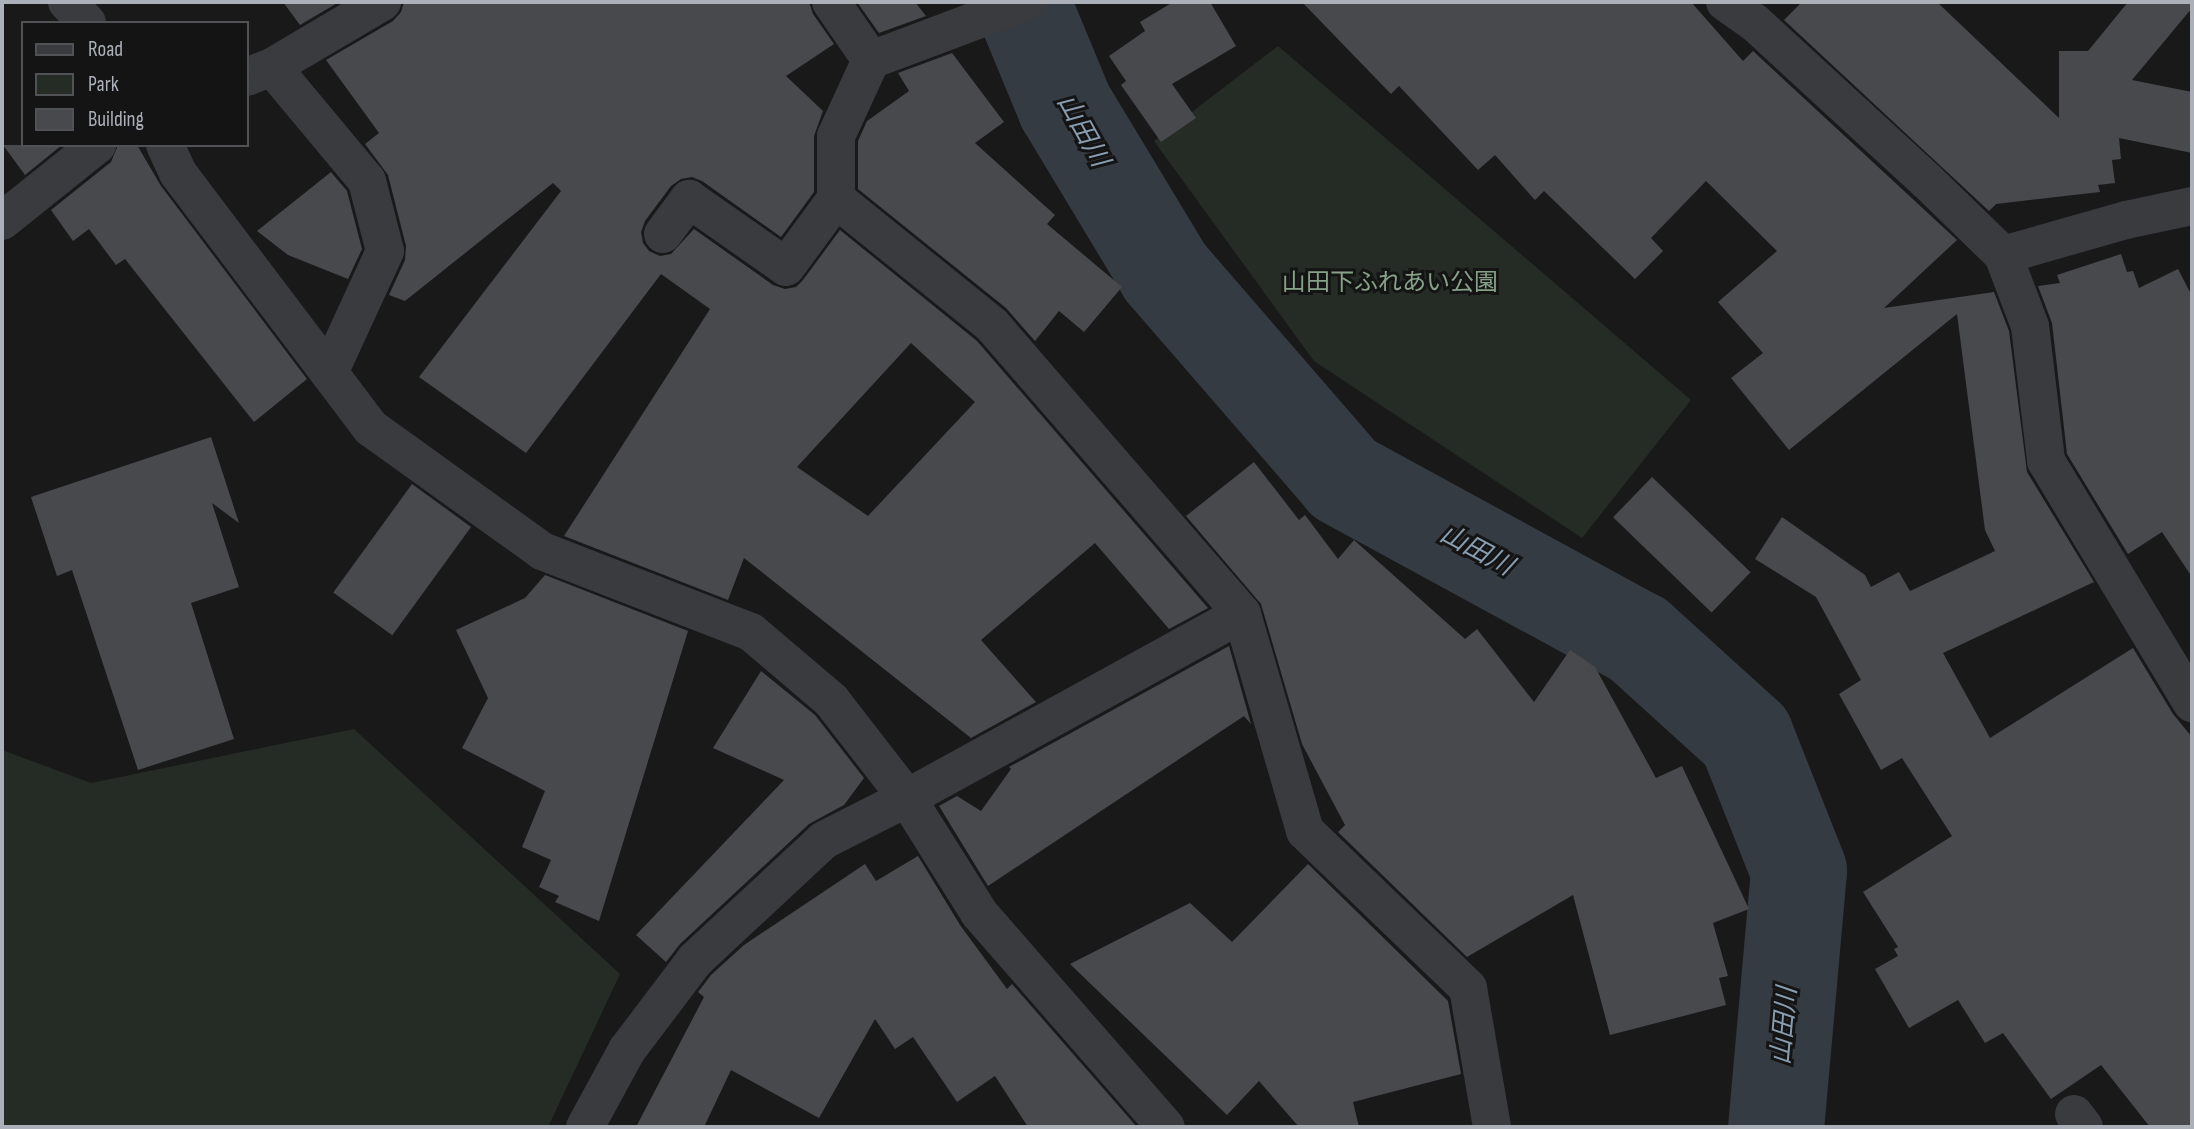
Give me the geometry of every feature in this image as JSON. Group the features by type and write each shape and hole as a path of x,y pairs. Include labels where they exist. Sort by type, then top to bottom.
{"street":[{"path":"68,2 86,21"},
{"path":"329,373 386,251 367,181 260,72 382,2"},
{"path":"831,2 871,60"},
{"path":"663,234 689,199 786,267 836,199 836,136 871,60 1025,2"},
{"path":"1725,2 1754,22 2003,255 2030,326 2046,461 2192,703"},
{"path":"2,221 94,147"},
{"path":"166,147 178,173 371,428 542,551 751,632 831,700 907,798 979,913 1166,1127"},
{"path":"836,199 992,325 1242,614 1305,831 1468,988 1492,1127"},
{"path":"2003,255 2126,220 2192,206"},
{"path":"585,1127 627,1049 695,960 824,840 907,798 1242,614"}],"green space":[{"name":"山田下ふれあい公園","path":"1278,46 1691,400 1582,538 1314,361 1154,141"},
{"path":"354,729 620,974 548,1127 2,1127 2,750 91,783"}],"building":[{"path":"283,2 339,2 300,25"},
{"path":"404,2 809,2 813,14 834,44 786,76 823,111 814,136 814,192 781,237 702,181 692,177 681,179 671,186 645,221 641,232 643,243 649,251 660,256 671,254 694,229 773,285 785,289 796,287 803,280 840,230 977,341 1208,608 1169,629 1095,543 981,640 1036,702 971,738 744,558 728,600 564,536 710,309 661,274 526,453 419,377 561,191 553,183 405,301 389,295 405,260 406,246 388,175 365,144 379,133 326,60 393,21 401,12","holes":["911,343 975,402 868,516 797,467"]},
{"path":"857,2 915,2 926,16 879,33"},
{"path":"1173,2 1210,2 1236,46 1172,84 1196,118 1161,142 1121,85 1126,81 1109,56 1145,31 1140,22"},
{"path":"1302,2 1691,2 1743,61 1753,51 1957,240 1884,308 1994,292 2009,331 2027,472 2094,582 1943,653 1990,738 2133,648 2173,714 2192,737 2192,1127 2150,1127 2101,1065 2051,1099 2003,1033 1985,1043 1958,1000 1909,1028 1875,969 1898,956 1894,949 1898,947 1863,892 1952,836 1902,758 1881,770 1839,694 1861,680 1816,597 1755,559 1782,517 1865,575 1871,587 1899,572 1910,591 1995,551 1985,530 1957,314 1789,450 1731,378 1763,353 1718,302 1777,251 1706,181 1651,238 1663,251 1635,279 1544,191 1535,200 1495,155 1478,170 1399,86 1391,94"},
{"path":"1802,2 1937,2 2059,118 2059,51 2088,51 2128,2 2192,2 2192,8 2132,80 2192,92 2192,153 2119,138 2121,159 2112,160 2115,183 2098,185 2100,192 1996,204 1989,211 1784,20"},
{"path":"952,53 1004,122 975,143 1055,215 1047,224 1122,287 1084,332 1059,311 1035,341 1006,308 858,189 858,141 867,121 909,91 898,73"},
{"path":"3,145 60,147 25,175"},
{"path":"117,147 138,147 161,186 307,379 254,422 125,259 116,265 89,229 73,241 51,210 111,162"},
{"path":"331,172 347,191 362,249 348,279 288,255 257,231"},
{"path":"2121,254 2127,272 2133,271 2139,288 2178,269 2192,296 2192,577 2162,532 2128,554 2067,454 2052,323 2038,286 2060,283 2057,275"},
{"path":"211,437 239,523 212,503 239,587 191,603 234,739 138,770 72,570 57,576 31,497"},
{"path":"1254,462 1299,520 1305,515 1338,559 1354,540 1465,639 1477,629 1534,702 1570,650 1595,667 1656,778 1682,766 1749,909 1713,923 1728,976 1719,978 1726,1005 1610,1035 1573,895 1467,957 1338,832 1345,825 1302,744 1261,604 1186,516"},
{"path":"1652,477 1751,572 1712,612 1613,517"},
{"path":"412,484 471,527 392,635 333,592"},
{"path":"545,575 688,631 599,921 555,902 559,896 539,887 551,860 522,847 545,791 462,748 488,698 456,630 525,598"},
{"path":"1229,646 1251,724 1244,716 988,886 939,806 957,796 981,811 1011,769 1009,767"},
{"path":"761,671 815,715 864,778 844,805 809,824 680,944 666,962 636,935 784,780 713,748"},
{"path":"918,856 960,925 1007,989 1012,984 1137,1127 1028,1127 995,1076 957,1102 913,1037 895,1049 875,1019 819,1118 731,1070 704,1127 636,1127 704,997 698,992 711,975 744,945 865,864 876,881"},
{"path":"1308,864 1448,1001 1461,1074 1353,1102 1359,1127 1299,1127 1259,1081 1227,1115 1070,964 1190,903 1232,942"}],"waterway":[{"name":"山田川","path":"1022,2 1065,106 1165,272 1344,479 1638,639 1746,737 1799,871 1776,1127"}]}
